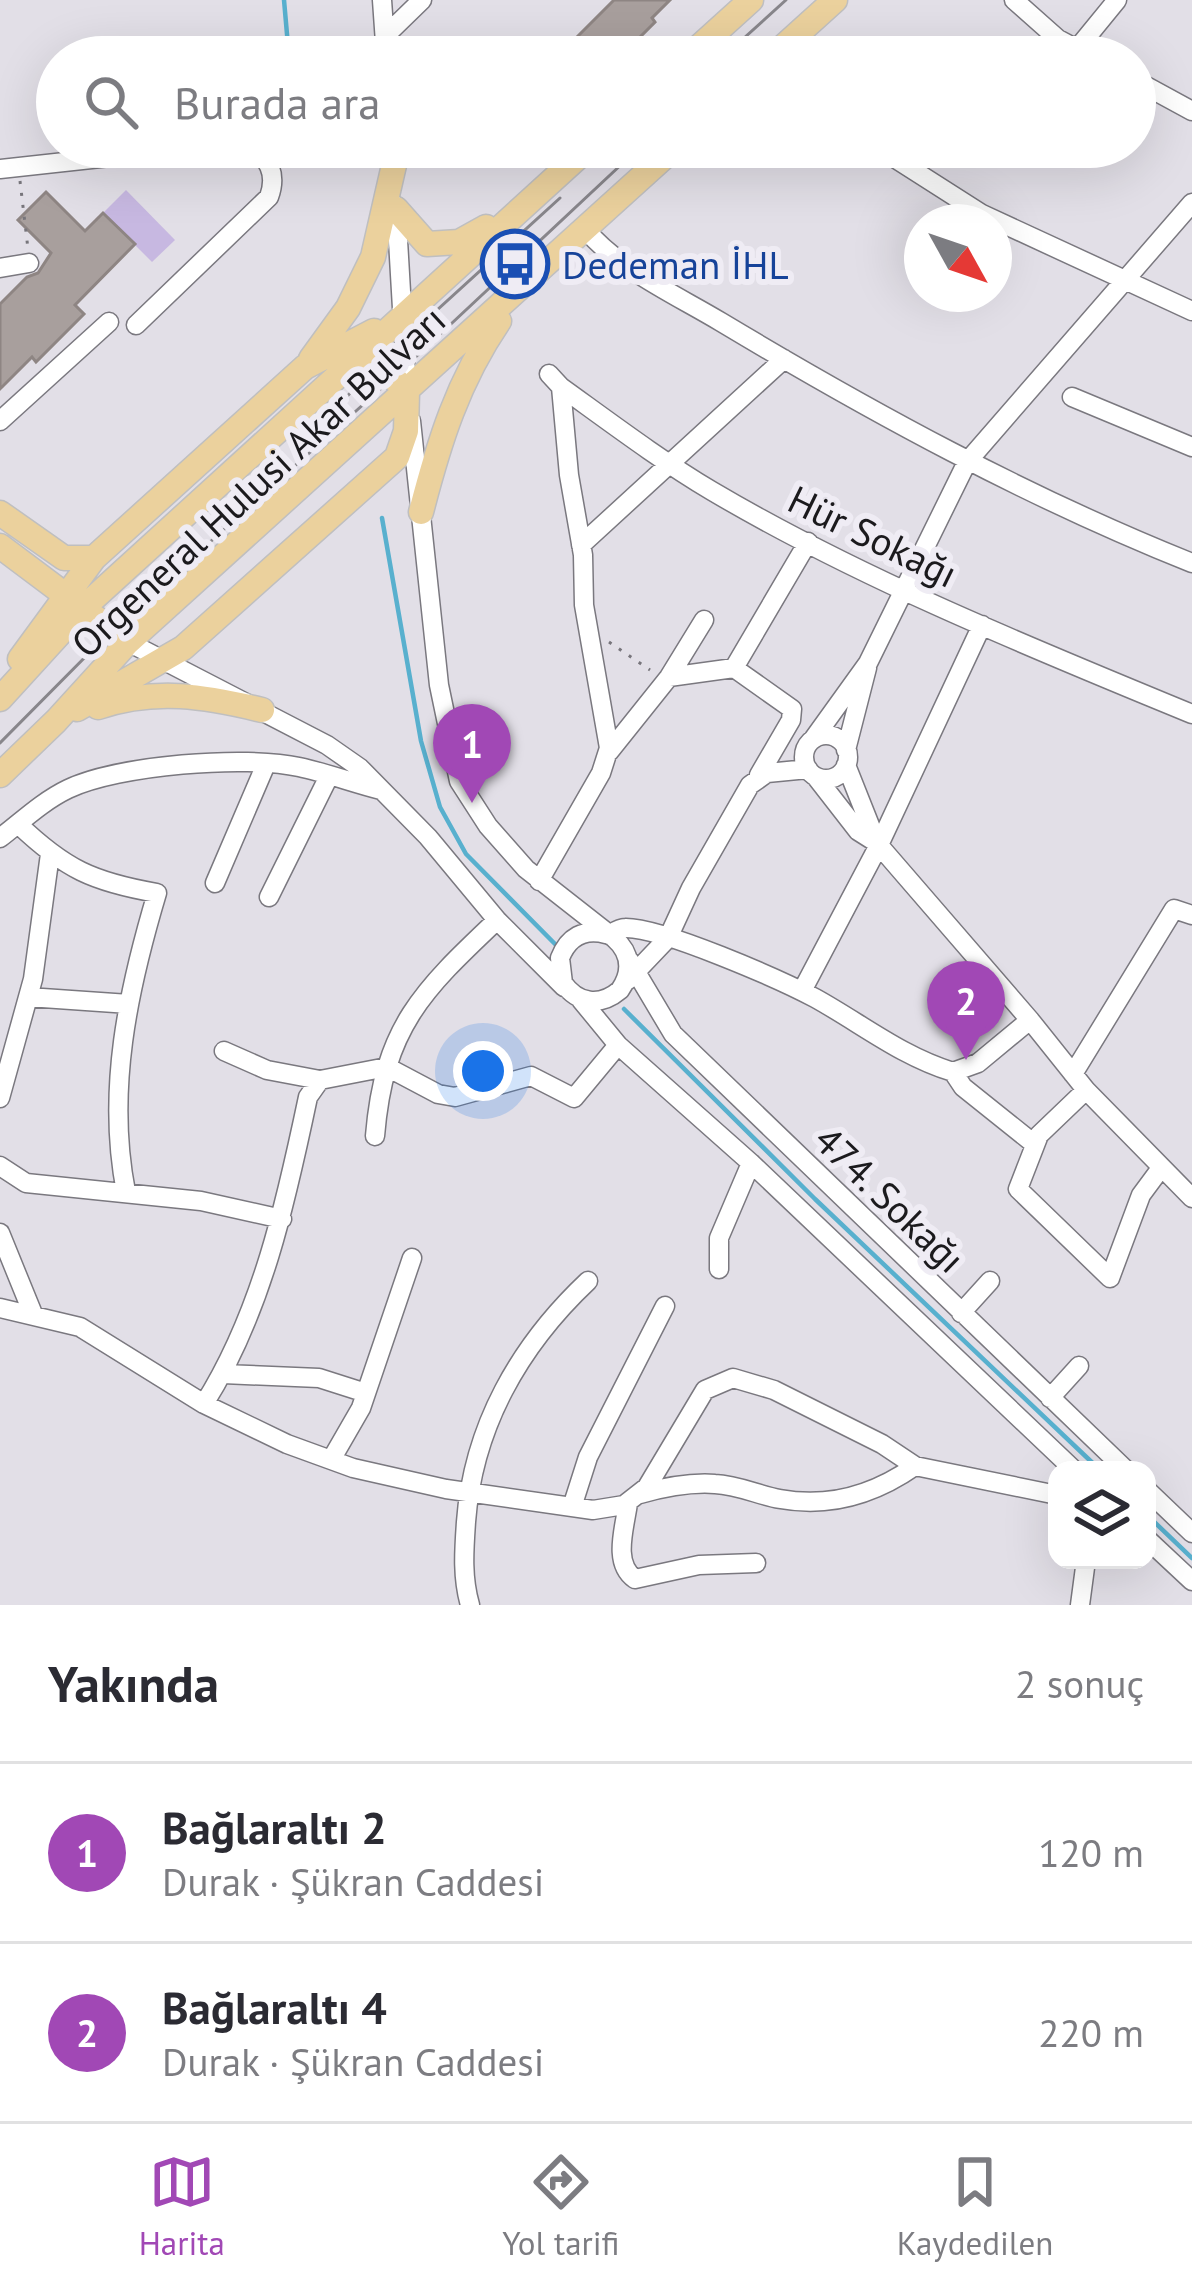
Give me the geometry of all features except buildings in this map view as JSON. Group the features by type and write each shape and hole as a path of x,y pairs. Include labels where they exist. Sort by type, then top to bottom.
{"main road":[{"path":"711,36 751,0"},
{"path":"796,36 835,0"},
{"path":"0,688 74,601 94,558 305,367 348,308 373,257 391,168"},
{"name":"Orgeneral Hulusi Akar Bulvarı","path":"0,699 74,601 356,359 567,168"},
{"name":"Orgeneral Hulusi Akar Bulvarı","path":"0,776 128,642 652,168"},
{"path":"396,209 427,244 443,246 524,206"},
{"path":"422,512 442,430 464,379 521,290"},
{"path":"305,367 402,316"},
{"path":"56,721 183,648 397,457 406,431 407,392 390,374 356,359"},
{"path":"0,513 64,558 94,558"},
{"path":"0,546 128,642"},
{"path":"56,721 119,700 162,693 209,697 262,710"}],"street":[{"path":"382,0 385,36"},
{"path":"1014,0 1055,36"},
{"path":"1095,36 1117,0"},
{"path":"385,36 418,2"},
{"path":"1156,91 1192,111"},
{"path":"136,326 269,197 270,168"},
{"path":"394,168 407,392 439,685 459,781 488,826 539,881 620,944 629,971"},
{"path":"911,168 982,214 1192,311"},
{"path":"759,775 812,773 832,778 846,757 868,663 967,462 1192,203"},
{"path":"586,230 620,260 967,462 1192,563"},
{"path":"0,268 29,263"},
{"path":"0,421 109,322"},
{"path":"609,752 608,725 586,620 581,545 784,359"},
{"name":"Hür Sokağı","path":"581,545 556,380 668,464 808,542 982,625 1192,714"},
{"path":"1072,397 1192,447"},
{"path":"734,668 808,542"},
{"path":"539,881 602,773 609,752 669,677 704,620"},
{"path":"802,992 982,625"},
{"name":"474. Sokağı","path":"128,642 327,745 383,790 497,920 618,1046 751,1163 1065,1461"},
{"path":"868,663 805,751 812,773 1086,1090 1192,1198"},
{"path":"669,677 734,668 792,709 791,720 691,888 668,938 629,971 606,1000 574,995 560,975 563,950 581,934 626,928 668,938 802,992 893,1048 953,1072 963,1087 1034,1143"},
{"path":"814,738 833,736 846,757 878,844"},
{"path":"0,838 68,789 118,772 266,764 383,790"},
{"path":"215,883 266,764"},
{"path":"268,897 329,776"},
{"path":"17,824 50,854 104,884 158,893 130,1004 117,1093 118,1143 127,1192"},
{"path":"0,1098 28,997 50,854"},
{"path":"1072,1074 1174,909 1192,915"},
{"path":"375,1136 387,1067 407,1020 431,982 497,920"},
{"name":"474. Sokağı","path":"629,971 673,1034 1117,1461"},
{"path":"28,997 130,1004"},
{"path":"953,1072 978,1063 1030,1020"},
{"path":"224,1052 267,1070 320,1080 387,1067 447,1096 475,1095 531,1076 574,1098 618,1046"},
{"path":"204,1404 223,1374 283,1219 308,1097 320,1080"},
{"path":"1086,1090 1034,1143 1018,1190 1110,1277 1141,1196 1161,1168"},
{"path":"719,1269 719,1238 751,1163"},
{"path":"0,1166 26,1183 201,1201 283,1219"},
{"path":"0,1233 33,1314"},
{"path":"331,1460 366,1393 412,1258"},
{"path":"470,1605 464,1560 469,1492 488,1424 509,1379 544,1327 588,1281"},
{"path":"961,1313 990,1281"},
{"path":"572,1507 588,1457 665,1306"},
{"path":"0,1308 97,1335 204,1404 255,1430 402,1481 604,1510 674,1486 712,1483 784,1499 831,1500 883,1486 915,1466"},
{"path":"1050,1397 1079,1366"},
{"path":"223,1374 319,1378 366,1393"},
{"path":"756,1563 699,1565 635,1579 621,1562 634,1498 705,1390 733,1378 774,1390 882,1444 915,1466 1048,1493"},
{"path":"1156,1499 1192,1533"},
{"path":"1156,1547 1192,1581"},
{"path":"1080,1605 1085,1569"}],"path":[{"path":"9,168 29,263"},
{"path":"586,620 634,660 669,677"}],"shaded area":[{"path":"126,190 175,240 152,262 103,213"}],"waterway":[{"path":"284,0 287,36"},
{"path":"382,518 421,741 440,807 466,854 556,945"},
{"path":"624,1009 1091,1461"},
{"path":"1156,1524 1192,1558"}],"tram line":[{"path":"746,36 786,0"},
{"path":"0,743 112,630 618,168"},
{"path":"333,411 560,198"}],"place":[{"name":"Dedeman İHL","path":"515,264"},
{"name":"Bağlaraltı 2","path":"472,803"},
{"name":"Bağlaraltı 4","path":"966,1060"}]}
